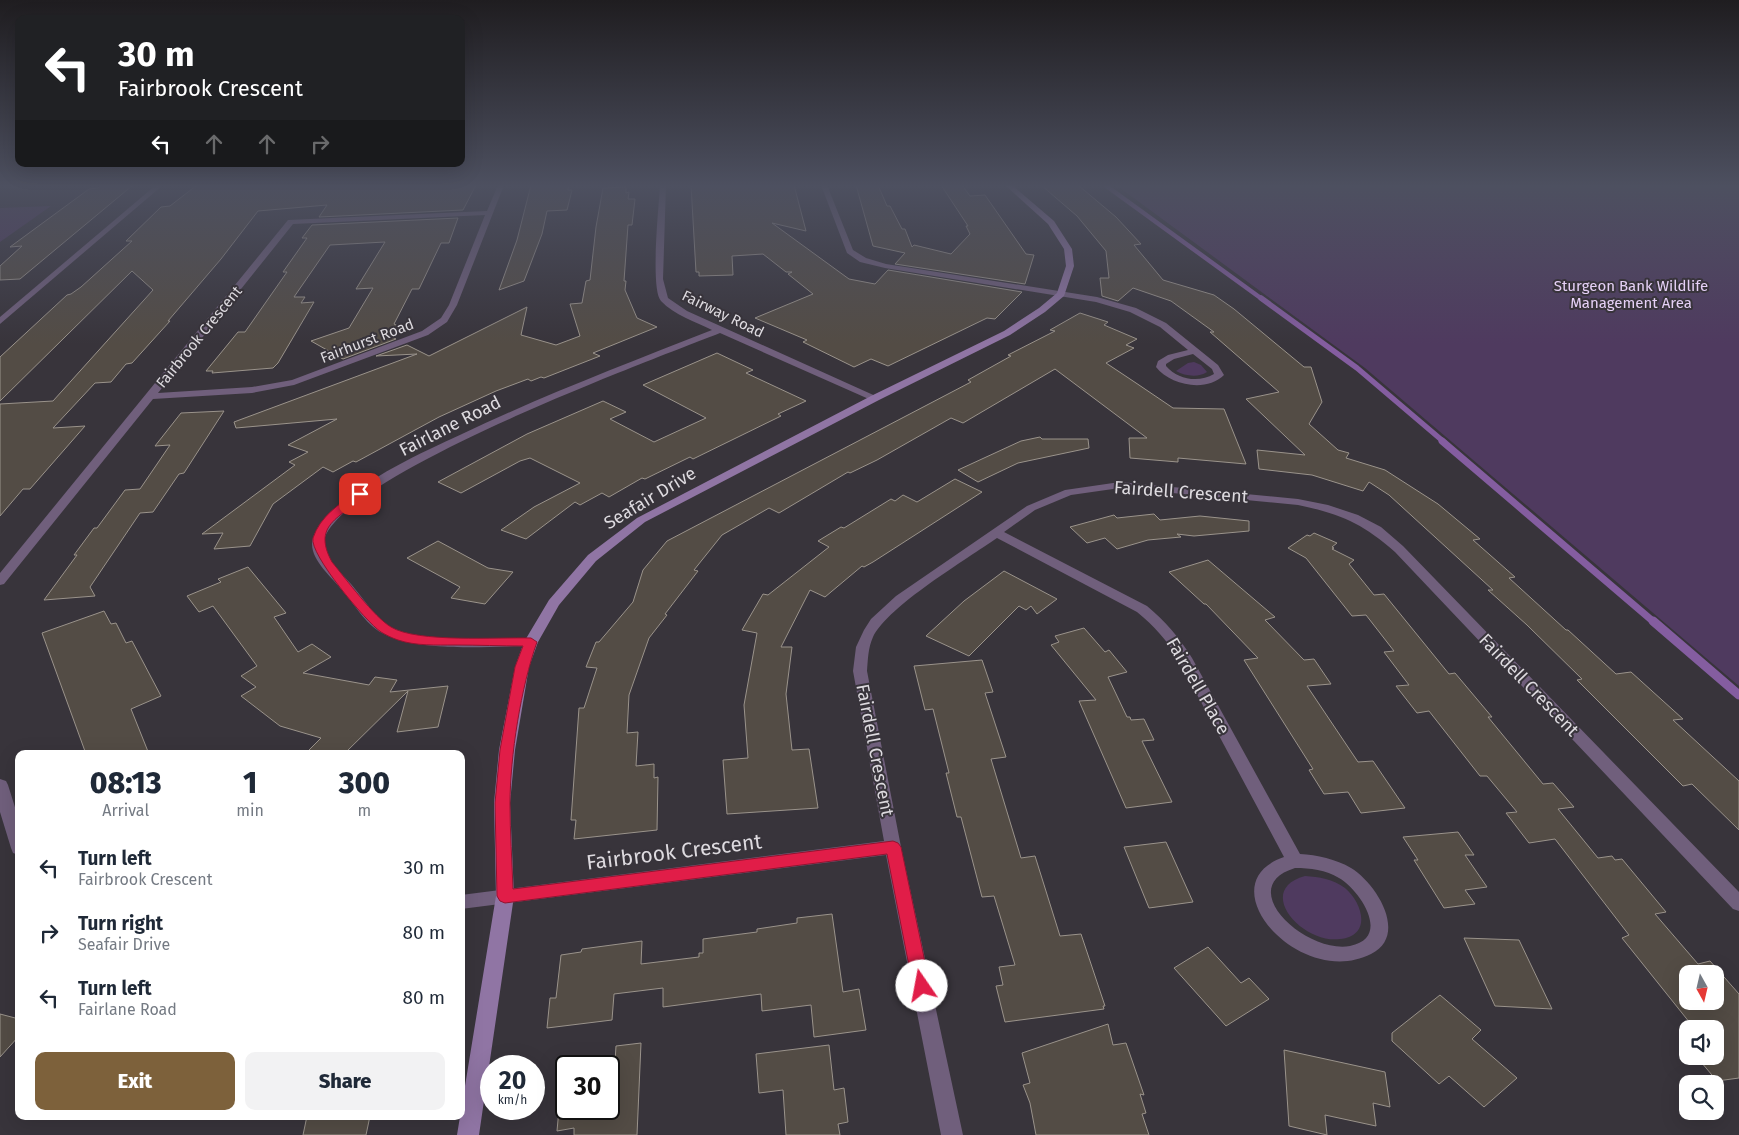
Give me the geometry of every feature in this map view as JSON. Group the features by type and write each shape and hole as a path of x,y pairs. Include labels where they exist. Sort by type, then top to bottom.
{"street":[{"path":"0,321 98,238"},
{"name":"Fairbrook Crescent","path":"0,581 278,238"},
{"name":"Fairhurst Road","path":"151,396 228,392 273,386 319,374 425,333 444,320 453,305 480,238"},
{"name":"Fairway Road","path":"661,238 660,279 662,294 664,299 672,306 720,330 875,398"},
{"path":"845,238 850,251 863,260 885,266 1097,300 1133,310 1149,316 1163,325 1216,367 1219,375 1208,381 1188,381 1170,376 1161,367 1161,363 1165,359 1195,351"},
{"path":"1061,238 1068,249 1070,266 1061,294"},
{"name":"Seafair Drive","path":"468,1135 505,896 502,803 507,750 522,667 531,642 554,603 592,558 614,539 641,520 676,500 1014,328 1042,310 1061,294"},
{"name":"Fairlane Road","path":"531,642 424,640 401,637 386,630 376,621 327,563 319,546 318,540 321,532 337,511 360,494 435,451 517,412 720,330"},
{"name":"Fairdell Crescent","path":"952,1135 893,847 860,671 860,652 864,637 881,617 901,599 1031,508 1069,492 1120,485 1298,502 1328,508 1354,517 1377,530 1399,549 1739,904"},
{"name":"Fairdell Place","path":"997,533 1127,600 1158,622 1172,638 1185,658 1295,862"},
{"path":"0,784 5,828 15,842"},
{"name":"Fairbrook Crescent","path":"465,901 893,847"},
{"path":"1295,862 1319,863 1346,873 1361,885 1372,898 1379,914 1380,928 1375,940 1364,950 1348,955 1328,955 1308,948 1288,937 1274,922 1265,906 1263,890 1268,877 1278,867 1295,862"}],"green space":[{"name":"Sturgeon Bank Wildlife Management Area","path":"1188,238 1739,238 1739,686 1365,368"},
{"path":"1194,362 1201,365 1207,372 1192,376 1176,371 1188,363"},
{"path":"1305,876 1331,881 1345,888 1351,894 1360,910 1360,926 1357,932 1350,937 1340,939 1325,938 1311,933 1289,915 1284,903 1284,892 1290,883"}],"building":[{"path":"22,238 69,238 20,279 0,280 0,266 22,246 10,247"},
{"path":"129,238 237,238 168,321 170,321 132,363 126,364 111,382 95,383 53,428 85,426 30,489 23,489 0,516 0,404 53,401 153,290 132,271 0,401 0,357 67,295 81,287 132,241 126,241"},
{"path":"302,238 451,238 449,243 441,243 419,289 412,289 394,324 400,327 384,333 396,339 343,359 311,341 349,328 373,288 356,289 385,242 330,245 294,297 305,297 301,303 314,302 278,363 273,368 212,373 213,371 206,371 238,332 245,332 287,272 283,272 307,238"},
{"path":"518,238 540,238 524,281 499,290"},
{"path":"595,238 627,238 625,290 637,318 657,327 593,353 600,356 544,378 541,377 531,381 528,379 496,391 439,417 356,462 353,461 333,472 323,467 273,504 250,546 214,549 223,533 202,534 295,465 289,462 308,452 288,445 337,419 236,428 234,422 417,354 376,356 407,345 429,356 527,307 521,335 556,345 580,336 570,304 582,303 586,281 590,280"},
{"path":"694,238 793,238 849,279 875,284 888,270 1022,292 995,319 987,318 888,366 871,359 854,367 803,342 807,340 755,318 813,294 788,274 792,272 786,272 763,254 732,256 733,275 699,276 699,272 696,272"},
{"path":"871,238 908,238 912,247 914,245 951,254 966,238 1015,238 1026,254 1034,255 1025,284 895,264 905,253 873,246"},
{"path":"1095,238 1135,238 1141,244 1134,245 1163,280 1214,295 1234,309 1304,367 1311,367 1322,402 1309,424 1338,450 1349,453 1346,458 1385,470 1438,504 1480,539 1473,540 1515,577 1509,578 1616,674 1631,672 1683,719 1673,720 1739,781 1739,830 1692,784 1683,786 1577,680 1582,679 1488,590 1493,590 1389,495 1369,482 1363,491 1312,475 1259,469 1257,450 1305,455 1246,399 1279,392 1210,332 1214,332 1171,301 1133,288 1118,301 1102,296 1100,278 1109,278 1106,251"},
{"path":"1080,313 1108,322 1104,325 1137,339 1126,345 1134,348 1106,363 1173,408 1224,409 1246,464 1178,458 1178,462 1130,458 1129,438 1147,438 1055,369 963,423 951,418 877,460 850,473 848,472 779,513 769,508 722,535 694,570 698,571 649,638 629,695 627,733 638,732 636,766 654,764 654,778 658,777 657,830 574,839 576,820 571,820 579,708 584,708 597,668 586,667 596,642 599,642 633,602 643,570 667,541 971,382 968,380 1011,356 1008,355 1055,331 1050,330"},
{"path":"717,353 753,370 746,373 806,401 778,414 781,416 693,459 690,457 645,479 642,478 609,497 602,493 580,505 575,502 526,539 501,530 534,507 580,483 530,458 520,461 461,493 438,482 527,434 603,401 626,412 610,419 654,442 706,418 643,385"},
{"path":"224,411 184,473 179,474 153,512 140,513 90,587 95,596 44,600 77,555 74,555 125,490 140,489 170,445 155,446 181,413"},
{"path":"1040,437 1042,439 1088,439 1089,448 1018,463 978,482 958,470 1021,441"},
{"path":"955,479 982,492 873,562 864,567 862,566 825,597 810,590 781,647 792,647 786,694 792,750 809,749 818,808 727,814 723,760 748,758 744,705 757,633 742,630 763,594 768,595 829,547 818,541 841,527 844,528 891,499 895,501 903,495 917,502"},
{"path":"1154,514 1160,520 1200,516 1249,521 1249,531 1194,536 1177,534 1181,537 1148,540 1117,549 1105,538 1087,543 1070,527 1114,515 1117,518"},
{"path":"1314,533 1337,543 1332,549 1354,560 1349,564 1374,595 1384,594 1449,674 1455,673 1492,717 1488,717 1543,784 1553,783 1574,807 1558,809 1598,858 1612,856 1615,860 1622,859 1666,912 1655,914 1698,964 1710,961 1714,965 1679,965 1679,1009 1622,938 1629,935 1555,839 1529,843 1506,813 1517,812 1487,776 1480,776 1429,711 1417,713 1396,686 1409,685 1384,652 1394,651 1366,615 1352,616 1306,558 1288,548 1307,535 1310,536"},
{"path":"438,541 488,568 513,572 485,604 451,598 460,587 407,558"},
{"path":"1208,560 1275,617 1265,620 1304,660 1314,659 1331,684 1307,686 1358,762 1373,761 1405,808 1361,813 1348,792 1324,794 1309,770 1313,769 1244,660 1258,658 1206,604 1169,572"},
{"path":"248,567 286,613 274,617 298,652 312,644 331,657 303,673 369,685 375,677 397,680 390,692 448,686 438,727 397,732 408,691 348,750 309,750 321,738 280,726 241,696 256,687 241,676 257,666 213,606 199,612 187,596 221,582 218,579"},
{"path":"1004,571 1057,599 1037,614 1031,606 1026,610 1019,606 969,656 926,636 964,601"},
{"path":"104,611 111,624 116,623 126,643 132,641 161,696 131,709 147,750 85,750 42,633"},
{"path":"1084,628 1105,652 1109,650 1127,672 1108,677 1127,717 1130,717 1131,720 1144,719 1154,740 1142,741 1172,802 1126,808 1079,701 1096,700 1051,645 1059,642 1055,636"},
{"path":"982,660 993,692 985,693 1006,757 991,759 1021,858 1035,856 1060,936 1081,934 1105,1006 1103,1006 1104,1009 1005,1022 996,986 1003,985 999,967 1015,965 994,896 982,897 961,817 957,817 946,773 949,773 933,709 925,710 914,666"},
{"path":"1458,832 1474,855 1465,855 1487,887 1465,890 1475,904 1444,908 1414,860 1418,860 1403,837"},
{"path":"1166,842 1193,902 1149,908 1124,847"},
{"path":"832,914 843,992 859,989 866,1030 814,1037 811,1005 762,1011 761,994 663,1007 663,988 614,994 612,1020 547,1028 550,998 556,998 561,955 581,952 582,949 642,941 641,964 699,957 699,953 703,953 703,939 757,932 757,929 797,923 797,918"},
{"path":"1464,938 1519,940 1552,1009 1495,1006"},
{"path":"1208,947 1241,983 1249,978 1269,999 1226,1026 1174,968"},
{"path":"1724,977 1739,994 1739,1078 1724,1080 1724,1075 1712,1075 1704,1065 1724,1065 1724,1020 1688,1020 1680,1010 1724,1010"},
{"path":"1440,995 1481,1030 1472,1039 1517,1078 1484,1107 1449,1076 1439,1084 1392,1041 1392,1033"},
{"path":"0,1014 15,1018 15,1040 0,1057"},
{"path":"1108,1024 1113,1045 1126,1043 1144,1095 1140,1094 1146,1113 1142,1114 1149,1135 1036,1135 1030,1103 1023,1085 1030,1083 1022,1053"},
{"path":"641,1043 637,1135 574,1135 574,1128 557,1131 558,1120 620,1120 620,1055 615,1055 616,1046"},
{"path":"829,1045 834,1090 844,1088 848,1122 838,1124 840,1135 786,1135 783,1090 759,1093 756,1054"},
{"path":"1284,1050 1385,1072 1390,1107 1373,1103 1376,1126 1325,1115 1327,1135 1289,1126"},
{"path":"306,1120 369,1120 366,1135 303,1135"}],"waterway":[{"path":"1178,238 1262,299"},
{"path":"1261,298 1357,368 1444,442"},
{"path":"1442,441 1655,623"},
{"path":"1653,621 1739,695"}],"route":[{"path":"360,494 337,511 326,523 318,540 320,551 327,563 376,621 386,630 401,637 424,640 531,642 522,667 507,750 502,803 505,896 893,847 922,986"}]}
